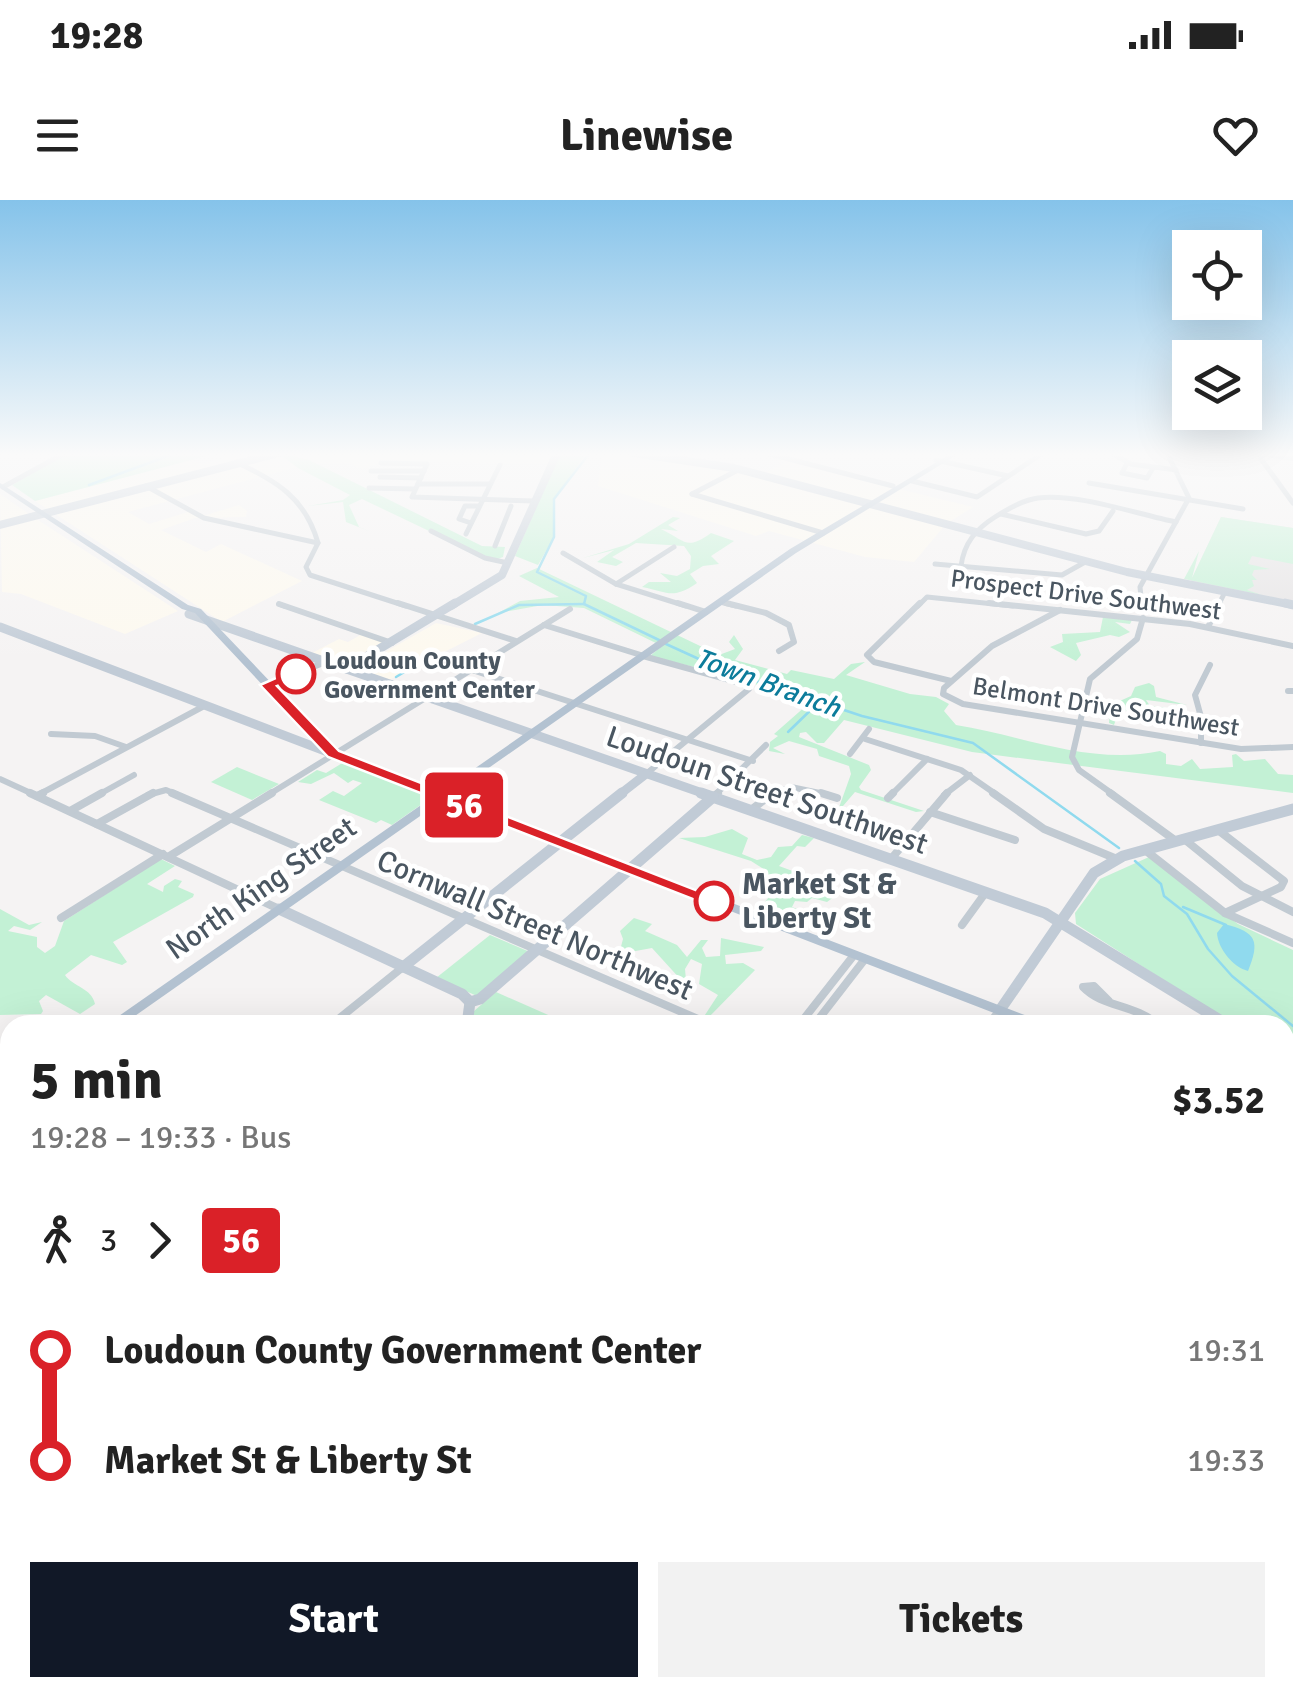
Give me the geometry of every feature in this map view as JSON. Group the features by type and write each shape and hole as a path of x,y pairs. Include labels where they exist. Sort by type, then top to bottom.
{"main road":[{"path":"56,523 208,622 220,638"},
{"name":"North King Street","path":"127,1015 834,523"},
{"path":"190,611 267,685 316,742 334,754 1013,1015"}],"street":[{"path":"226,523 318,543"},
{"path":"309,523 318,543"},
{"path":"495,546 505,523"},
{"path":"346,669 496,580 508,563 524,523"},
{"path":"788,523 819,532"},
{"path":"941,523 1146,576 1293,605"},
{"path":"961,566 964,547 988,523"},
{"path":"1039,523 1086,534 1099,531 1105,523"},
{"path":"1141,597 1140,587 1176,523"},
{"path":"466,534 471,524"},
{"path":"430,531 485,558 508,563"},
{"path":"318,543 306,567 310,575 518,641"},
{"path":"616,584 674,547"},
{"path":"563,553 616,584 706,612"},
{"path":"935,564 1062,575 1087,561"},
{"path":"1208,626 1225,592"},
{"name":"Prospect Drive Southwest","path":"951,682 874,662 867,654 924,598 1208,626 1293,646"},
{"path":"720,602 766,613 789,625 794,642 778,651"},
{"path":"279,604 392,643"},
{"path":"61,918 570,609"},
{"name":"Belmont Drive Southwest","path":"1060,610 992,646 943,691 950,700 1200,743 1252,750 1293,747"},
{"path":"190,611 227,628"},
{"path":"1142,618 1137,638 1092,676 1072,751 1075,765 1259,896 1293,912"},
{"path":"208,622 227,628"},
{"path":"343,1015 748,690 744,684 544,625"},
{"path":"0,626 206,705 316,742"},
{"name":"Loudoun Street Southwest","path":"227,628 1061,921 1212,1015"},
{"path":"267,685 326,662"},
{"path":"1200,743 1201,716 1194,695 1210,665"},
{"path":"472,670 754,761"},
{"path":"36,796 206,705"},
{"path":"850,754 869,730"},
{"path":"51,734 95,736 126,747"},
{"path":"865,739 970,775 1044,829 1117,859"},
{"path":"0,779 470,1002 538,950 714,797 764,752 766,745"},
{"path":"888,798 926,758"},
{"path":"70,811 134,775"},
{"path":"890,859 959,780 970,775"},
{"path":"751,810 773,790 784,786 796,785 837,798"},
{"name":"Cornwall Street Northwest","path":"98,824 162,790 689,1015"},
{"path":"996,1015 1090,877 1117,859 1293,810"},
{"path":"930,812 1014,840"},
{"path":"1218,830 1284,882 1281,887 1225,913"},
{"path":"1145,850 1225,913 1293,944"},
{"path":"962,926 986,892"},
{"path":"807,1015 860,957"},
{"path":"822,1015 860,957"},
{"path":"468,1015 470,1002"},
{"path":"818,1002 829,1006"},
{"path":"1109,1002 1145,1015"}],"shaded area":[{"path":"1,523 42,523 178,611 125,634 21,594 2,592"},
{"path":"69,523 181,523 161,530 206,552 221,544 302,581 222,622"},
{"path":"714,523 948,523 914,562 865,557 769,531 756,536"},
{"path":"1218,523 1293,528 1293,605 1189,585"},
{"path":"436,623 482,633 389,680 357,668"},
{"path":"362,634 384,642 347,663 312,653 339,639 348,642"}],"green space":[{"path":"412,523 435,523 482,546 505,547 503,557 492,561"},
{"path":"530,523 554,523 554,537 538,565 515,556"},
{"path":"663,523 672,523 668,525 678,531 661,529 686,542 696,542 711,533 734,541 711,556 719,564 703,566 690,574 697,583 682,592 670,593 642,587 649,582 671,582 660,573 677,576 690,569 691,556 684,546 636,543 612,557 623,562 616,566 597,562 614,550 583,558 629,544"},
{"path":"1218,523 1293,528 1293,564 1252,556 1248,564 1270,569 1254,570 1252,575 1257,580 1252,580 1254,586 1247,590 1262,595 1184,579 1199,551 1192,578"},
{"path":"537,568 719,655 735,649 729,642 734,635 743,649 735,660 787,674 791,670 834,679 851,664 865,662 846,675 910,694 936,697 949,704 944,711 956,725 1082,752 1134,755 1160,751 1166,754 1166,764 1181,766 1192,759 1200,769 1233,767 1232,755 1236,754 1244,761 1265,759 1278,774 1293,775 1293,793 972,752 844,720 824,743 817,743 806,732 799,737 869,765 871,770 859,787 861,790 924,811 916,812 855,792 837,813 851,774 849,766 819,756 817,749 789,741 773,748 785,754 769,751 770,742 778,736 774,734 807,705 776,696 750,681 650,656 662,646 584,608 543,605 498,613 520,601 559,597 519,576"},
{"path":"1103,617 1132,620 1130,624 1115,622 1130,632 1076,643 1081,655 1076,661 1050,647 1063,642 1062,634 1100,632"},
{"path":"1149,683 1154,686 1156,697 1187,705 1146,700 1150,706 1167,708 1169,714 1119,710 1114,725 1109,723 1110,709 1092,704 1113,704 1131,696 1135,687"},
{"path":"344,762 432,797 392,825 381,820 376,823 319,800 333,791 344,796 362,783 348,783 334,773 311,784 298,782 317,770 326,773"},
{"path":"237,767 279,784 252,800 211,782"},
{"path":"732,829 748,838 742,854 757,860 771,857 778,847 792,846 802,835 814,838 805,847 797,846 779,866 836,887 839,893 827,902 812,898 807,902 795,901 792,907 802,911 790,917 779,908 763,904 770,890 751,886 765,870 751,861 679,838 705,837"},
{"path":"1149,857 1238,924 1293,950 1293,1015 1218,1015 1076,924 1075,913 1100,879"},
{"path":"161,859 175,866 147,884 163,892 164,886 175,879 182,881 178,887 194,894 193,897 113,942 127,962 122,965 91,955 65,975 90,994 95,1004 80,1014 46,995 39,1001 41,1014 0,1015 0,909 29,925 42,922 30,930 14,926 8,931 37,937 37,947 45,953 55,946 64,921"},
{"path":"634,918 652,924 645,931 677,945 687,957 701,940 708,940 702,948 706,957 720,956 721,938 764,947 761,951 725,955 726,964 743,963 755,970 711,1015 705,1015 718,995 699,984 702,964 691,959 685,969 686,980 682,981 652,948 619,954 623,939 620,931"},
{"path":"490,935 530,952 477,996 436,978"},
{"path":"496,992 548,1015 473,1015"}],"water":[{"path":"1224,924 1253,939 1248,971 1223,951 1217,933"}],"waterway":[{"name":"Town Branch","path":"554,523 554,537 537,572 586,596 584,604"},
{"path":"475,624 519,605 584,604"},
{"name":"Town Branch","path":"584,604 659,640"},
{"name":"Town Branch","path":"666,644 723,670 862,716 973,743 1119,848"},
{"path":"396,677 431,656"},
{"path":"788,732 819,702"},
{"name":"Town Branch","path":"1135,861 1161,884 1164,896 1187,914 1208,949 1232,976 1280,1015"},
{"path":"1183,907 1226,925"}],"bus line":[{"name":"56","path":"296,674 267,685 334,754 714,901"}],"place":[{"name":"Loudoun County Government Center","path":"296,674"},
{"name":"Market St & Liberty St","path":"714,901"}]}
